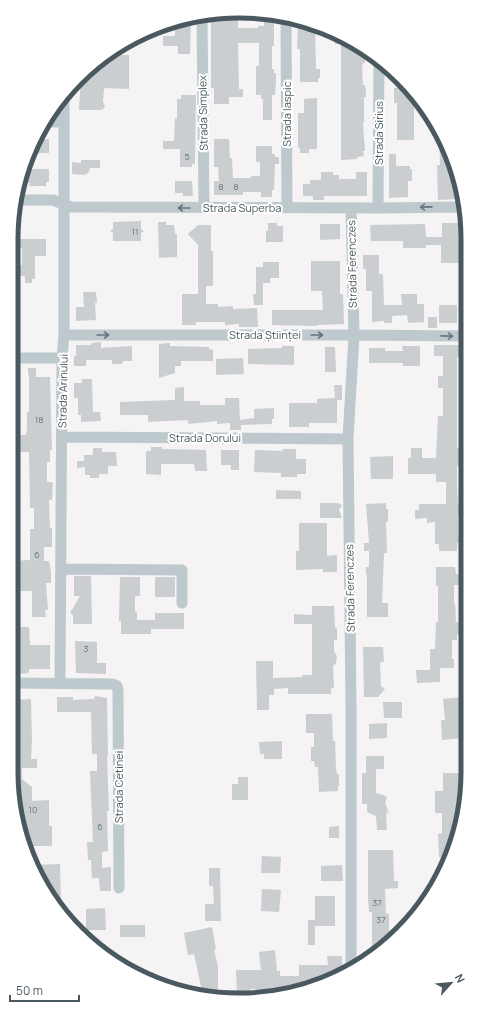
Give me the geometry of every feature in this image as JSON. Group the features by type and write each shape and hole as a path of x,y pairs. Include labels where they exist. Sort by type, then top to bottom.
{"street":[{"name":"Strada Simplex","path":"202,21 204,208"},
{"name":"Strada Iaspic","path":"286,23 288,208"},
{"name":"Strada Sirius","path":"378,208 379,68"},
{"name":"Strada Arinului","path":"60,683 62,358 64,335 64,105"},
{"path":"52,122 64,122"},
{"name":"Strada Superba","path":"21,200 53,200 71,207 458,207"},
{"name":"Strada Ferenczes","path":"351,208 354,335 348,439 352,962"},
{"name":"Strada Științei","path":"64,335 461,336"},
{"path":"18,358 62,358"},
{"name":"Strada Dorului","path":"62,437 348,439"},
{"path":"60,569 182,570 182,603"},
{"path":"18,683 60,683"},
{"name":"Strada Cetinei","path":"60,683 113,684 118,689 119,888"}],"building":[{"path":"238,18 238,28 258,28 258,26 264,26 264,19 274,21 272,69 274,69 274,73 276,73 276,80 275,95 272,95 272,120 263,120 263,99 261,99 261,95 256,95 256,66 259,66 259,43 238,43 239,89 243,89 243,97 229,97 229,104 214,104 214,88 211,88 211,20"},
{"path":"191,23 190,54 178,54 178,46 163,46 163,36 175,36 175,28"},
{"path":"298,26 315,32 316,69 320,69 320,78 318,78 318,82 300,82 300,49 297,49"},
{"path":"335,40 365,57 365,63 363,63 362,68 363,85 365,85 366,91 366,97 364,97 363,123 365,151 363,151 364,156 357,157 357,159 341,160 341,44 335,44"},
{"path":"116,55 129,55 129,89 104,88 103,101 105,107 103,109 79,110 80,86 93,73"},
{"path":"394,88 401,88 414,104 414,140 397,140 397,103 394,103"},
{"path":"181,95 196,95 195,164 192,164 192,167 180,167 180,149 163,149 163,141 174,141 175,118 177,119 177,99 181,99"},
{"path":"317,98 317,149 309,149 309,153 300,153 300,147 298,148 298,113 304,113 304,99"},
{"path":"44,136 45,139 49,139 49,153 36,153"},
{"path":"214,139 229,139 233,178 251,178 251,176 260,176 260,162 256,162 256,146 272,146 272,154 275,154 275,157 279,157 279,164 275,164 274,190 272,190 272,197 261,197 261,192 243,192 243,195 214,195 214,181 219,181 218,167 214,167"},
{"path":"439,145 449,168 457,199 438,200 437,165 440,165"},
{"path":"389,154 396,154 396,166 410,166 410,169 412,169 412,181 408,181 408,197 389,198"},
{"path":"81,160 100,160 100,168 90,168 89,172 85,175 72,174 72,162 81,163"},
{"path":"30,169 49,169 49,182 46,182 46,186 29,186 30,183 26,183"},
{"path":"321,172 333,172 333,175 339,175 339,179 356,179 356,172 367,172 367,196 324,196 324,200 313,200 313,196 303,196 303,184 310,184 310,180 321,180"},
{"path":"175,181 192,181 193,196 183,196 183,193 175,193"},
{"path":"141,221 141,229 144,231 141,233 141,241 113,241 113,233 110,231 113,229 113,222"},
{"path":"158,222 166,222 166,225 174,225 175,234 177,234 177,257 159,258"},
{"path":"268,223 277,223 277,226 283,226 283,242 266,242"},
{"path":"442,223 460,223 461,263 441,263 441,245 426,245 426,248 403,248 403,241 371,241 370,225 425,224 426,237 442,237"},
{"path":"320,224 340,224 340,239 320,240"},
{"path":"198,225 211,225 213,286 206,286 206,304 218,304 218,307 233,306 233,309 257,308 258,327 239,327 239,324 225,325 225,322 196,322 196,325 182,325 182,294 198,294 198,245 188,234"},
{"path":"20,239 46,239 46,256 35,256 35,279 32,279 32,283 25,283 25,276 18,276 18,265 22,265 22,249 20,248"},
{"path":"363,255 379,255 379,274 383,274 384,305 402,305 401,294 417,294 417,304 424,304 424,322 408,323 407,315 392,316 392,323 384,323 384,321 372,322 372,291 366,291 366,269 363,269"},
{"path":"311,261 340,261 340,294 343,294 344,324 317,326 272,325 272,310 323,310 322,291 311,291"},
{"path":"263,262 279,262 279,278 270,278 270,283 263,283 263,305 254,305 253,294 256,294 256,267 263,267"},
{"path":"83,292 96,292 96,320 76,321 76,307 84,307"},
{"path":"439,305 457,305 457,323 439,323"},
{"path":"428,317 437,317 437,328 428,328"},
{"path":"101,342 101,348 132,346 132,361 123,361 122,364 112,364 112,360 86,360 86,366 74,366 76,345 91,345 91,343"},
{"path":"170,343 170,346 209,347 209,349 213,350 213,361 181,361 181,366 175,366 175,373 159,378 159,344"},
{"path":"434,345 461,345 461,357 457,357 457,448 459,448 459,466 457,466 457,486 458,504 461,504 461,515 458,515 458,534 461,534 461,543 457,543 457,551 439,551 439,544 435,544 435,522 427,523 427,518 415,519 415,510 419,510 419,504 446,504 446,482 436,482 436,474 408,474 408,458 411,458 411,448 422,448 422,458 436,458 438,416 443,416 443,388 438,388 438,376 443,376 443,356 434,356"},
{"path":"282,346 294,346 294,365 248,364 248,349 282,348"},
{"path":"402,346 420,346 420,366 403,366 403,363 369,363 369,348 385,348 385,351 403,351"},
{"path":"325,347 335,347 336,372 325,372"},
{"path":"243,358 244,374 216,375 216,359"},
{"path":"28,368 36,368 36,377 50,377 52,450 50,450 50,462 47,462 47,482 53,482 52,500 49,500 50,528 52,528 52,547 44,547 44,561 49,561 51,572 51,583 46,583 48,610 45,610 46,617 32,617 32,591 20,591 20,572 18,572 18,561 30,560 30,529 34,529 34,508 30,508 29,452 18,452 18,435 26,435 27,428 27,412 29,412"},
{"path":"82,379 92,379 93,412 100,412 101,421 81,422 81,415 78,415 78,398 74,398 74,383 82,383"},
{"path":"334,385 342,385 342,400 337,400 337,423 309,423 309,427 289,427 289,403 317,403 317,399 335,398"},
{"path":"184,387 184,401 200,401 200,405 225,405 225,398 239,398 240,420 254,418 254,409 274,408 274,419 272,419 272,424 241,425 241,430 230,430 230,423 217,424 217,421 188,424 188,420 148,422 148,415 120,415 120,402 175,400 175,388"},
{"path":"151,447 162,447 162,449 206,450 207,471 195,471 194,464 161,464 161,475 146,474 146,451 151,451"},
{"path":"93,448 102,448 102,452 116,452 117,466 108,466 108,474 99,474 99,478 90,478 90,475 85,475 85,467 77,468 77,461 84,461 84,455 93,455"},
{"path":"283,449 296,449 296,459 306,459 306,474 297,474 297,477 281,477 281,473 254,472 255,450 283,451"},
{"path":"221,450 239,450 239,470 231,470 231,465 221,465"},
{"path":"393,456 393,479 371,479 370,457"},
{"path":"276,490 301,491 301,499 276,499"},
{"path":"320,503 338,503 342,505 339,510 342,518 320,518"},
{"path":"386,503 386,509 388,509 388,522 386,522 387,553 384,553 382,603 388,603 388,617 367,617 366,567 369,567 369,551 364,551 364,543 369,543 366,504"},
{"path":"299,523 327,523 327,556 337,555 337,572 323,572 323,569 296,570 296,551 299,551"},
{"path":"436,567 455,567 456,574 459,574 460,585 454,585 454,603 456,622 461,622 461,634 457,635 457,640 452,640 452,659 454,659 454,668 440,668 440,682 417,683 416,670 430,670 430,649 435,649 436,622 438,622 438,586 436,586"},
{"path":"74,576 91,576 92,624 73,624 73,615 70,613 80,596 74,596"},
{"path":"120,577 140,577 140,596 135,596 135,612 137,612 137,620 155,620 155,613 184,613 184,629 151,629 151,634 121,634 121,621 119,621"},
{"path":"155,577 175,577 175,597 155,597"},
{"path":"312,606 334,606 337,640 334,640 334,651 337,656 336,663 333,666 334,688 331,688 331,694 288,694 288,688 274,689 274,695 269,695 269,710 257,710 256,661 273,661 273,678 302,677 302,675 312,675 312,624 294,624 294,614 312,615"},
{"path":"18,627 29,627 30,645 50,645 50,669 29,669 29,673 20,674"},
{"path":"75,641 97,642 97,663 106,663 106,674 76,673"},
{"path":"363,647 383,647 384,662 380,662 381,686 385,689 378,697 364,697"},
{"path":"95,696 107,698 109,811 107,811 108,851 102,852 102,868 111,867 111,891 100,891 99,878 92,878 91,860 88,860 87,842 93,842 90,771 97,771 97,754 92,754 91,712 57,712 57,697 73,697 73,700 94,699"},
{"path":"461,697 461,713 459,713 461,738 442,740 441,720 445,720 443,699"},
{"path":"31,699 31,759 37,759 37,768 22,768 22,779 32,787 32,801 49,800 49,826 52,826 52,846 31,846 22,815 18,786 18,700"},
{"path":"383,702 402,702 402,718 384,718"},
{"path":"306,714 332,714 336,769 337,774 339,774 338,791 319,792 318,767 315,767 314,761 311,761 311,747 314,747 314,733 306,733"},
{"path":"387,723 387,738 369,739 369,724"},
{"path":"282,741 282,759 264,759 264,754 260,754 259,742"},
{"path":"366,756 384,756 384,769 376,769 376,793 386,796 387,798 385,802 389,814 386,812 387,830 377,830 376,816 367,812 367,804 362,804 362,773 366,773"},
{"path":"443,773 460,773 461,787 457,815 443,858 439,857 438,834 442,833 442,813 435,813 435,791 443,791"},
{"path":"238,777 248,777 248,800 232,800 232,784 238,784"},
{"path":"339,826 339,838 329,838 329,827"},
{"path":"368,850 393,850 394,881 398,881 398,888 385,889 386,914 389,914 389,935 372,949 372,912 369,912"},
{"path":"262,856 281,857 280,873 261,873"},
{"path":"60,864 61,902 55,895 39,865"},
{"path":"342,865 343,881 321,881 321,866"},
{"path":"209,868 220,868 221,921 205,921 205,904 214,904 213,886 209,886"},
{"path":"262,889 281,890 279,912 261,911"},
{"path":"315,896 335,896 335,926 315,926 315,945 308,945 308,920 315,920"},
{"path":"105,908 106,930 86,930 86,909"},
{"path":"120,925 145,925 145,937 120,937"},
{"path":"212,927 216,949 214,950 218,966 218,992 202,990 194,954 188,955 184,933"},
{"path":"275,950 277,971 280,971 280,976 299,976 299,965 328,965 327,956 342,956 342,967 311,981 283,989 250,989 250,993 237,993 236,970 261,970 259,952"}]}
